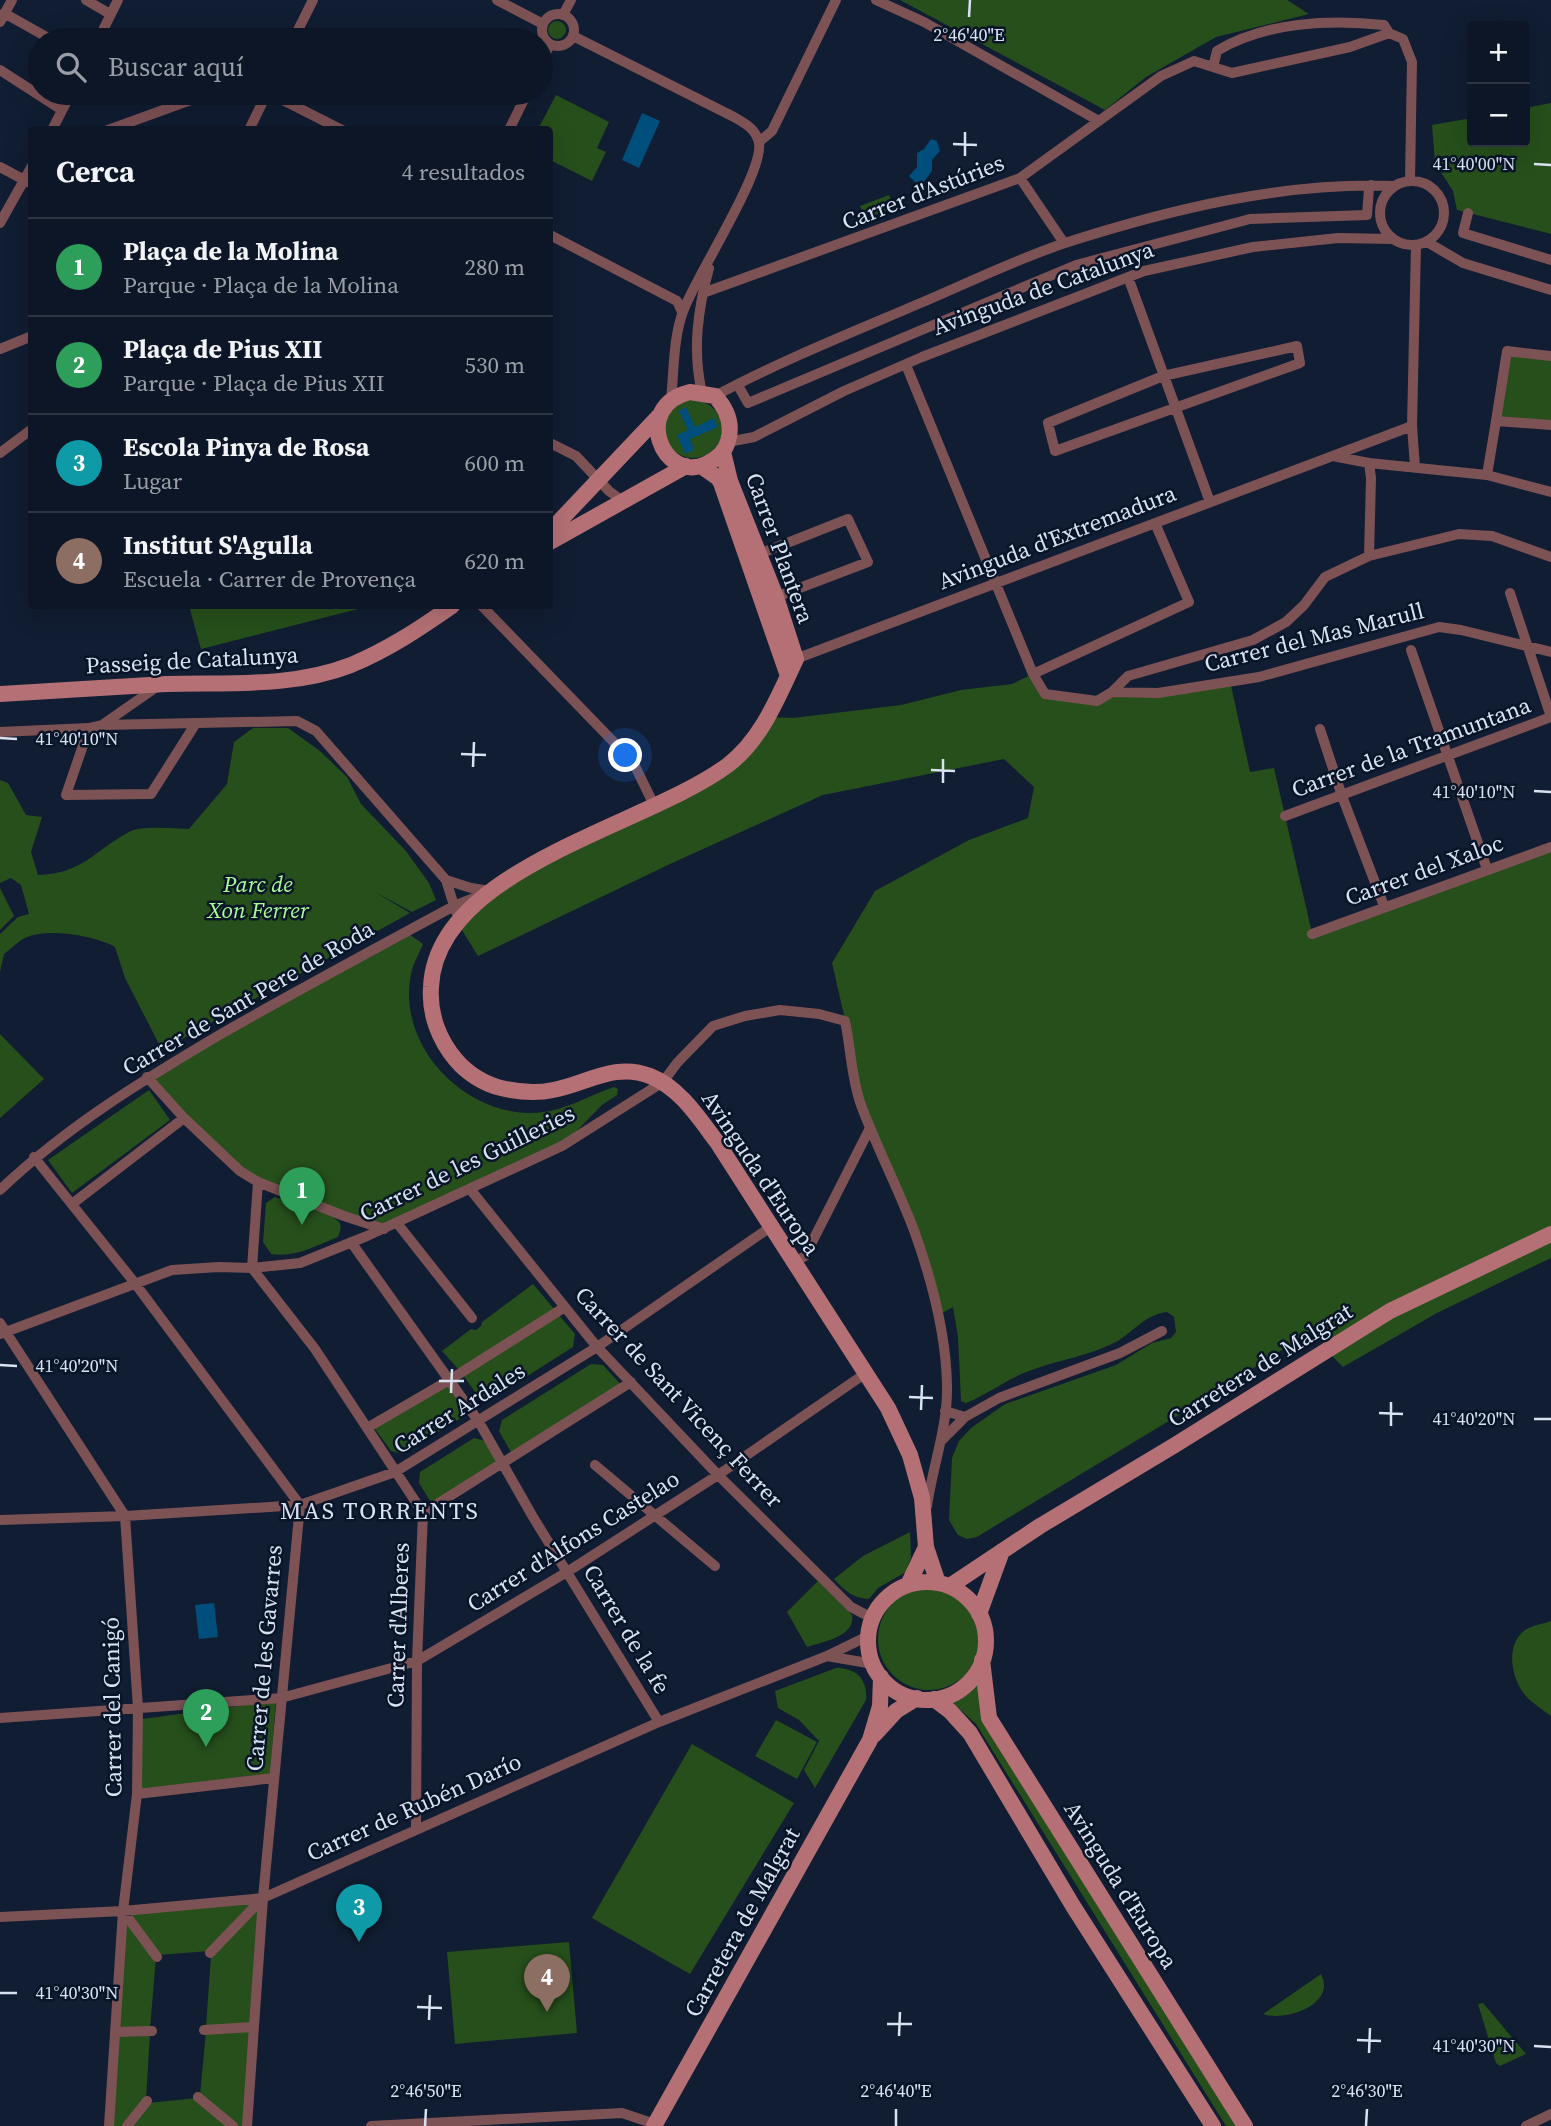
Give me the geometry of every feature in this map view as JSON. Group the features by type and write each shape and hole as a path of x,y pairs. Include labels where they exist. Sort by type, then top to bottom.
{"street":[{"path":"12,0 2,17 28,29"},
{"path":"86,0 110,15"},
{"path":"104,28 118,0"},
{"path":"299,28 313,0"},
{"path":"498,0 543,24"},
{"path":"563,15 571,0"},
{"path":"759,142 772,131 836,0"},
{"path":"876,0 924,22 1099,121"},
{"path":"543,28 543,24 551,15 563,15 573,26 573,36 566,44 553,45"},
{"path":"1213,67 1217,51 1233,41 1293,25 1384,25 1389,33 1403,39 1412,62 1410,180"},
{"name":"Carrer d'Astúries","path":"703,293 1020,178 1161,76 1194,61 1232,74 1350,47 1389,33"},
{"path":"573,36 734,117 754,129 759,142 760,153 756,166 682,312 671,400"},
{"path":"0,70 28,88"},
{"path":"54,105 62,110"},
{"path":"54,126 65,105"},
{"path":"119,126 177,105"},
{"path":"251,126 262,105"},
{"path":"292,105 334,126"},
{"path":"511,126 521,105"},
{"path":"0,167 27,182 0,223"},
{"path":"1020,178 1064,243"},
{"path":"1410,180 1419,181 1434,189 1442,199 1445,214 1438,234 1421,243 1407,245 1391,239 1382,226 1379,213 1383,198 1394,186 1410,180"},
{"name":"Avinguda de Catalunya","path":"740,389 748,404 1076,265 1251,219 1367,215 1371,185"},
{"name":"Avinguda de Catalunya","path":"708,394 1064,243 1200,205 1293,190 1394,186"},
{"path":"1468,212 1463,233 1551,260"},
{"path":"553,237 677,301 682,312"},
{"name":"Avinguda de Catalunya","path":"726,447 754,437 844,391 964,340 1144,271 1253,247 1338,237 1391,239"},
{"path":"1421,243 1463,263 1551,290"},
{"path":"1415,467 1412,426 1421,243"},
{"path":"553,540 694,466 714,460 726,447 731,425 725,410 708,394 698,376 696,343 703,293 714,249"},
{"path":"1128,277 1210,502"},
{"path":"0,349 28,338"},
{"path":"1297,346 1300,363 1176,409 1055,451 1048,423 1163,376 1297,346"},
{"path":"1488,475 1507,351 1551,356"},
{"path":"906,365 1033,674 1189,603 1155,523"},
{"path":"553,528 671,400 680,395 708,394"},
{"path":"659,416 657,432 661,446 669,457 694,466"},
{"path":"1496,421 1551,425"},
{"name":"Avinguda d'Extremadura","path":"788,671 996,582 1412,426"},
{"path":"0,453 28,432"},
{"path":"553,444 576,456 609,491 624,502"},
{"name":"Carrer Plantera","path":"726,447 730,481 776,597 788,671"},
{"path":"1333,456 1369,463 1488,475 1551,492"},
{"path":"1369,463 1369,556"},
{"name":"Carrer Plantera","path":"694,466 718,478 721,483 788,671"},
{"path":"759,554 848,519 868,562 776,597"},
{"path":"1112,692 1128,676 1253,639 1286,622 1304,605 1325,577 1369,556 1459,534 1492,536 1551,557"},
{"path":"1510,593 1551,717"},
{"name":"Passeig de Catalunya","path":"0,694 302,679 349,666 400,642 448,609"},
{"path":"485,609 633,762 655,807"},
{"name":"Carrer del Mas Marull","path":"1033,674 1045,694 1097,701 1112,692 1158,693 1259,677 1439,628 1461,630 1551,652"},
{"path":"1411,650 1487,869"},
{"name":"Avinguda d'Europa","path":"788,671 769,717 748,745 729,764 685,793 541,858 456,914 434,964 430,994 437,1030 452,1054 466,1069 493,1086 534,1093 555,1090 601,1074 622,1070 648,1075 663,1082 691,1107 772,1226 888,1408 910,1455 922,1498 926,1547 944,1585"},
{"path":"102,725 160,685"},
{"name":"Carrer de la Tramuntana","path":"1285,816 1551,717"},
{"path":"0,732 89,728 102,725 297,721 316,731 446,880 456,914"},
{"path":"89,728 66,795 151,794 196,723"},
{"path":"1320,729 1384,906"},
{"name":"Carrer del Xaloc","path":"1312,934 1551,847"},
{"path":"446,880 492,891"},
{"name":"Carrer de Sant Pere de Roda","path":"0,1189 34,1157 148,1077 276,1003 456,914"},
{"name":"Carrer de les Guilleries","path":"2,1329 172,1270 252,1268 300,1263 384,1229 562,1146 663,1082 677,1063 713,1027 745,1016 780,1010 818,1014 845,1021 850,1068 870,1128"},
{"path":"148,1077 184,1118 240,1171 258,1182 384,1229"},
{"path":"72,1204 184,1118"},
{"path":"795,1262 805,1256 870,1128"},
{"path":"870,1128 915,1233 939,1315 947,1385 942,1441 930,1485 925,1521"},
{"path":"34,1157 134,1282 300,1505"},
{"path":"252,1268 258,1182"},
{"name":"Carrer de Sant Vicenç Ferrer","path":"470,1189 597,1346 719,1475 851,1607 872,1618"},
{"path":"397,1223 472,1318"},
{"name":"Carrer Ardales","path":"0,1520 125,1516 300,1505 396,1472 597,1346 772,1226"},
{"name":"Carretera de Malgrat","path":"944,1585 1390,1311 1551,1234"},
{"name":"Carrer de la fe","path":"351,1242 479,1422 659,1722"},
{"name":"Carrer d'Alberes","path":"252,1268 315,1349 423,1513 417,1661 416,1829"},
{"path":"367,1428 565,1307"},
{"name":"Carrer del Canigó","path":"2,1329 125,1516 138,1708 137,1794 123,1911 109,2126"},
{"path":"942,1441 965,1417 999,1398 1120,1353 1162,1331"},
{"name":"Carrer d'Alfons Castelao","path":"0,1718 281,1698 417,1661 567,1572 719,1475 866,1373"},
{"path":"423,1513 631,1382"},
{"path":"945,1411 965,1417"},
{"path":"595,1465 715,1566"},
{"name":"Carrer de les Gavarres","path":"247,2126 263,1898 300,1505"},
{"name":"Avinguda d'Europa","path":"908,1585 926,1547"},
{"path":"979,1614 1002,1550"},
{"path":"923,1582 944,1585 970,1601 979,1614 986,1637 982,1660 975,1675 950,1695 917,1699 897,1691 877,1670 868,1636 872,1618 887,1597 908,1585 923,1582"},
{"name":"Carrer de Rubén Darío","path":"0,1917 123,1911 263,1898 659,1722 827,1656 868,1636"},
{"path":"827,1656 877,1670"},
{"name":"Avinguda d'Europa","path":"982,1660 989,1718 1245,2126"},
{"name":"Carretera de Malgrat","path":"654,2125 870,1740 880,1706 877,1670"},
{"name":"Carretera de Malgrat","path":"870,1740 897,1711 917,1699"},
{"path":"934,1699 950,1711 970,1733 1073,1906 1213,2126"},
{"path":"137,1794 274,1778"},
{"path":"210,1953 263,1898"},
{"path":"123,1911 157,1956"},
{"path":"204,2029 254,2027"},
{"path":"115,2032 152,2031"},
{"path":"198,2097 233,2126"},
{"path":"127,2126 147,2101"},
{"path":"372,2126 622,2113 654,2125"},
{"path":"1526,2126 1551,2114"}],"green space":[{"path":"900,0 1287,0 1309,14 1216,37 1146,77 1105,110"},
{"path":"557,21 565,27 563,36 557,39 553,37 553,28 549,28"},
{"path":"556,95 609,122 597,148 606,152 592,181 553,162 553,126 540,126"},
{"path":"1551,103 1551,234 1457,210 1453,191 1435,163 1432,125 1467,119 1467,147 1530,147 1530,107"},
{"path":"889,195 894,208 865,218 860,206"},
{"path":"1507,351 1551,356 1551,425 1496,421"},
{"path":"687,400 699,400 714,408 722,423 722,435 714,450 699,458 687,458 672,450 664,435 664,423 672,408"},
{"path":"190,609 358,609 201,649"},
{"path":"1033,674 1045,694 1097,701 1112,692 1158,693 1230,681 1250,772 1274,768 1312,933 1551,847 1551,1258 1437,1313 1343,1367 1327,1351 1315,1329 977,1537 967,1539 958,1535 949,1520 952,1458 959,1441 971,1428 1005,1404 1116,1365 1152,1343 1171,1338 1176,1332 1174,1317 1167,1312 1159,1313 1106,1347 1029,1371 966,1403 961,1401 958,1337 953,1307 939,1315 915,1233 870,1128 832,963 875,891 969,840 1028,818 1034,787 1004,759 823,795 670,864 478,956 457,922 491,886 729,764 769,717 793,718 901,705 961,690 1012,684"},
{"name":"Parc de Xon Ferrer","path":"253,728 288,728 320,751 347,777 361,804 406,851 429,883 436,900 412,912 375,892 410,913 162,1050 125,978 115,947 72,934 36,934 24,938 4,954 0,972 0,934 18,917 29,914 21,885 11,878 0,883 0,780 8,783 26,815 42,817 31,852 38,875 53,874 77,866 135,830 189,829 227,784 234,742"},
{"path":"0,888 14,916 0,930"},
{"path":"406,932 423,944 411,974 409,1000 414,1025 424,1048 439,1069 457,1087 479,1100 503,1109 528,1113 562,1108 614,1087 618,1089 617,1095 602,1105 562,1146 385,1227 258,1182 147,1077"},
{"path":"0,1034 44,1079 0,1118"},
{"path":"149,1090 170,1120 72,1193 48,1160"},
{"path":"275,1197 333,1217 341,1229 338,1237 297,1253 271,1254 263,1242 266,1203"},
{"path":"533,1284 555,1310 459,1370 442,1351 471,1329 476,1330 482,1322"},
{"path":"558,1314 575,1334 573,1347 491,1399 478,1396 463,1375"},
{"path":"591,1364 603,1365 623,1387 512,1454 499,1431 502,1420"},
{"path":"448,1384 464,1405 461,1418 403,1454 391,1451 375,1429"},
{"path":"474,1438 486,1441 498,1463 432,1504 419,1483 420,1472"},
{"path":"910,1532 911,1558 906,1572 878,1588 869,1599 850,1593 834,1579 863,1556"},
{"path":"818,1581 852,1615 852,1622 844,1633 837,1637 807,1647 787,1612"},
{"path":"929,1588 948,1592 965,1603 976,1620 980,1639 976,1658 965,1675 948,1686 929,1690 910,1686 893,1675 882,1658 878,1639 882,1620 893,1603 910,1592"},
{"path":"1551,1621 1551,1716 1525,1695 1516,1680 1512,1662 1519,1636 1528,1628"},
{"path":"836,1668 849,1670 859,1676 865,1686 866,1700 815,1788 804,1770 819,1741 799,1720 778,1708 775,1691"},
{"path":"977,1685 982,1701 1239,2126 1226,2126 976,1724 954,1704 954,1700"},
{"path":"276,1701 270,1774 137,1794 142,1719"},
{"path":"776,1720 817,1742 797,1779 755,1756"},
{"path":"692,1744 794,1803 690,1974 592,1918"},
{"path":"259,1900 210,1951 158,1955 129,1913"},
{"path":"262,1902 252,2025 206,2027 211,1955"},
{"path":"126,1918 156,1957 150,2029 117,2030"},
{"path":"569,1942 577,2033 455,2044 447,1952"},
{"path":"1321,1974 1324,1985 1322,1994 1306,2009 1284,2015 1263,2014"},
{"path":"1483,2003 1526,2054 1500,2066 1496,2063 1478,2004"},
{"path":"252,2029 244,2126 238,2126 200,2095 206,2031"},
{"path":"150,2033 146,2100 124,2126 110,2126 116,2034"},
{"path":"197,2098 230,2126 129,2126 148,2103"}],"water":[{"path":"642,113 660,121 639,168 622,160"},
{"path":"931,139 937,141 940,151 932,160 932,171 923,183 916,183 909,176 917,167 917,153 924,149"},
{"path":"686,407 695,427 714,418 718,427 690,439 694,450 685,454 677,435 688,430 679,411"},
{"path":"214,1603 218,1637 199,1639 195,1605"}],"place":[{"name":"Plaça de la Molina","path":"302,1225"},
{"name":"Plaça de Pius XII","path":"206,1747"},
{"name":"Escola Pinya de Rosa","path":"359,1942"},
{"name":"Institut S'Agulla","path":"547,2012"}],"district":[{"name":"MAS TORRENTS","path":"380,1510"}]}
